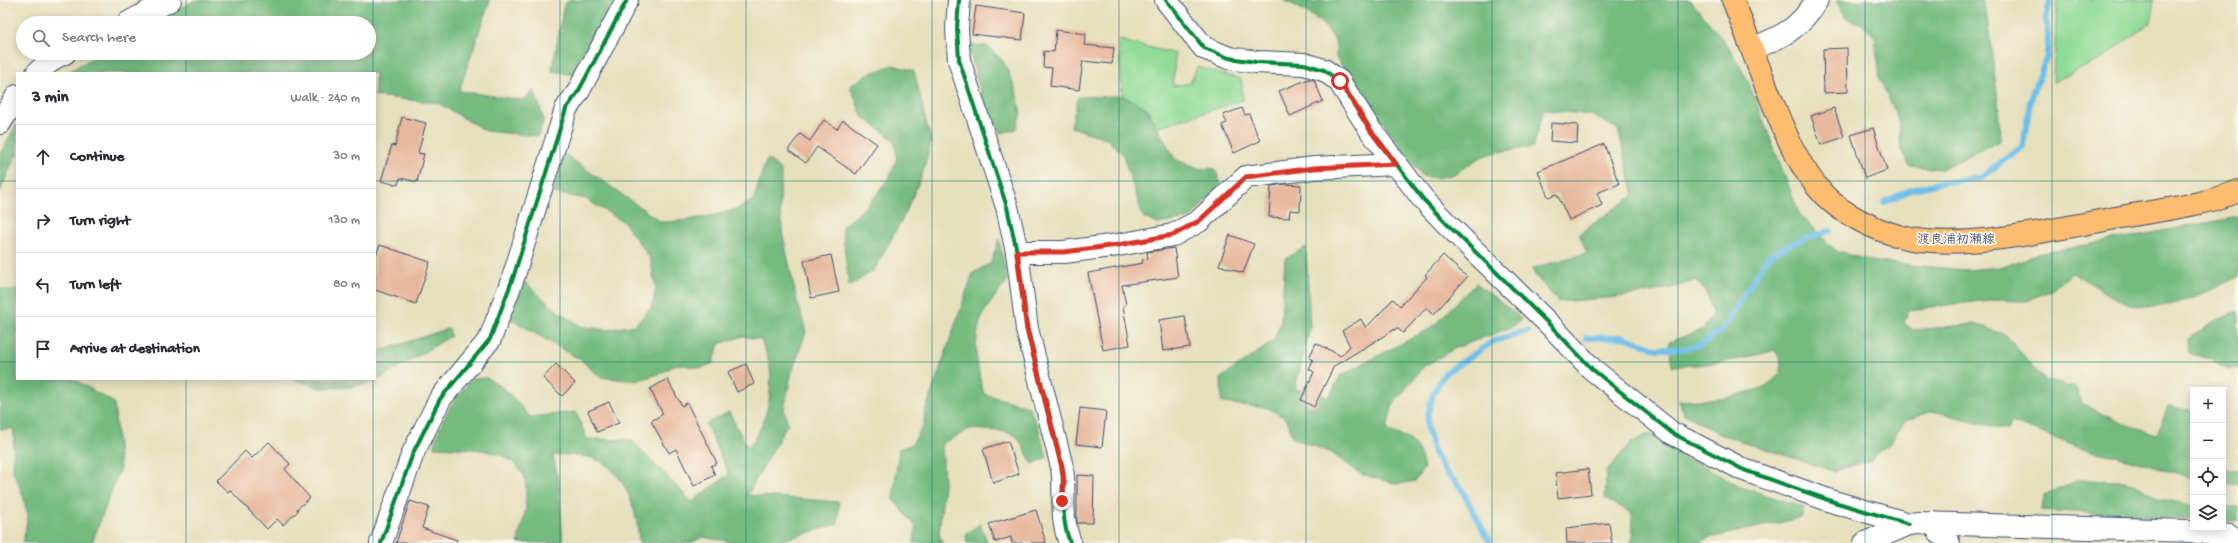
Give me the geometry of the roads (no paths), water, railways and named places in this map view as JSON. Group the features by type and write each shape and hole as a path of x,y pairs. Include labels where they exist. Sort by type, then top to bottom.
{"main road":[{"name":"渡良浦初瀬線","path":"1733,0 1790,146 1810,178 1826,197 1845,211 1871,226 1902,237 1932,240 2002,237 2187,206 2238,191"}],"street":[{"path":"141,16 170,0"},
{"path":"381,543 413,453 440,399 490,339 513,278 566,109 578,92 627,0"},
{"path":"959,0 957,28 959,60 999,178 1017,252 1027,329 1062,467 1064,481 1062,513 1070,543"},
{"path":"1166,0 1204,48 1229,58 1256,62 1304,64 1324,70 1340,81 1371,131 1396,164 1442,218 1552,327 1592,369 1672,433 1744,470 1834,502 1909,524 1932,523 2191,531 2229,536 2238,542"},
{"path":"1752,50 1786,34 1807,16 1817,0"},
{"path":"38,72 52,60"},
{"path":"0,123 16,98"},
{"path":"1017,252 1064,252 1118,245 1173,235 1199,221 1246,177 1314,168 1396,164"},
{"path":"1932,523 1949,543"},
{"path":"1865,543 1909,524"}],"waterway":[{"path":"1885,202 1910,190 1939,183 1980,178 2023,146 2030,102 2047,56 2048,36 2046,19 2050,0"},
{"path":"1586,338 1624,337 1657,349 1684,349 1700,345 1722,330 1768,256 1793,243 1830,231"},
{"path":"1490,543 1461,488 1444,470 1434,453 1427,427 1428,413 1434,392 1445,373 1494,341 1528,331"}]}
